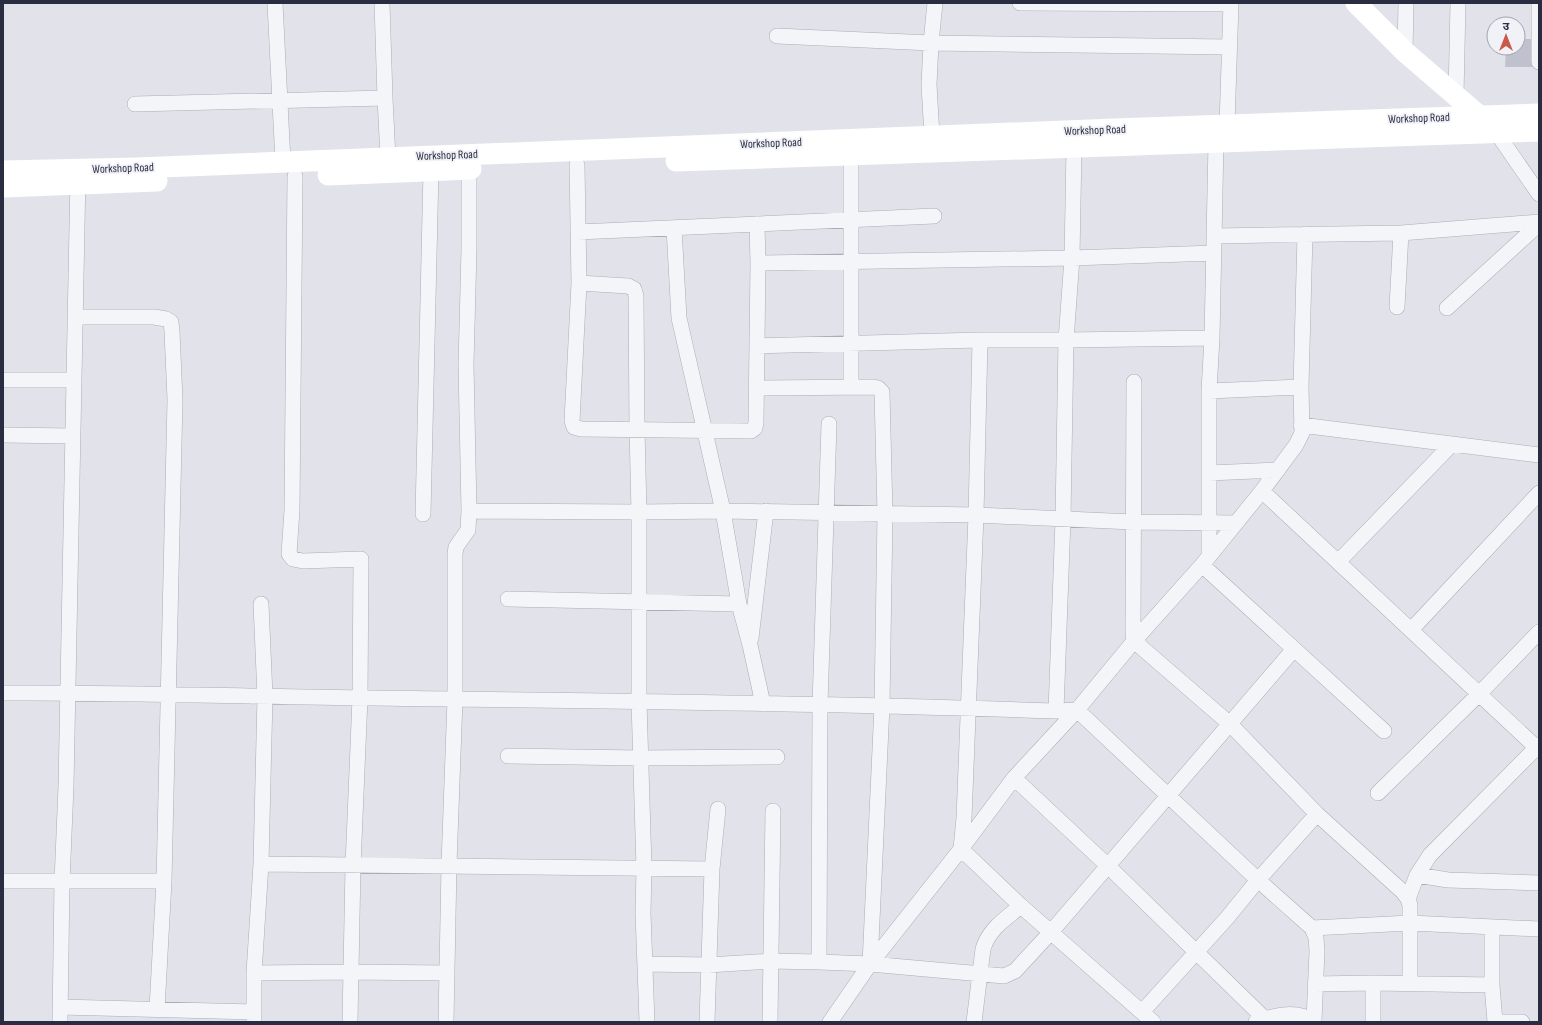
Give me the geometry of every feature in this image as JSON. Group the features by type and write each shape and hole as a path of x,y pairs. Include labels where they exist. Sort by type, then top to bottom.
{"main road":[{"path":"1356,3 1405,52 1480,116 1496,132"},
{"name":"Workshop Road","path":"289,169 388,158 851,147 1074,147 1222,133 1480,116 1539,114"},
{"name":"Workshop Road","path":"3,188 78,177 289,169 431,171 577,165 851,147 932,136 1539,131"},
{"name":"Workshop Road","path":"3,171 78,177"}],"street":[{"path":"275,3 280,101 289,169 292,510 289,554 293,558 303,561 361,560 360,698 353,866 350,1022"},
{"path":"382,3 388,158"},
{"path":"932,136 929,85 935,3"},
{"path":"1020,3 1231,4 1230,47 1214,236 1212,338 1209,391 1210,523 1205,561"},
{"path":"1405,52 1406,3"},
{"path":"1456,96 1458,3"},
{"path":"1539,3 1539,62"},
{"path":"777,36 931,43 1230,47"},
{"path":"135,104 385,98"},
{"path":"1496,132 1539,194"},
{"path":"851,147 851,387"},
{"path":"1056,711 1063,519 1066,340 1072,258 1074,147"},
{"path":"577,165 579,284 572,421 574,427 581,429 751,431 755,428 758,263 757,224"},
{"path":"446,1022 449,865 455,699 455,554 456,548 468,530 469,511 466,365 469,249 469,169"},
{"path":"423,514 431,171"},
{"path":"78,177 60,1015 157,1009 254,1017 254,973 261,864 265,696 261,604"},
{"path":"578,232 934,216"},
{"path":"1214,236 1401,233 1539,223"},
{"path":"1447,308 1539,223"},
{"path":"674,228 679,318 723,511 739,604 763,704"},
{"path":"1397,306 1401,233"},
{"path":"830,1022 870,964 961,849 1014,778 1077,710 1134,641 1205,561 1262,491 1296,445 1302,433 1301,387 1305,234"},
{"path":"758,263 1072,258 1214,253"},
{"path":"579,284 622,285 634,289 636,296 640,602 639,701 644,868 643,913 647,1022"},
{"path":"75,317 154,317 166,319 171,322 175,400 164,882 157,1009"},
{"path":"757,346 980,340 1212,338"},
{"path":"961,849 964,818 976,516 980,340"},
{"path":"3,380 74,380"},
{"path":"1134,382 1134,641 1230,724 1317,814 1403,892 1410,905 1410,984"},
{"path":"756,388 873,387 878,388 882,392 885,514 882,706 870,964"},
{"path":"1209,391 1301,387"},
{"path":"819,962 820,705 829,424"},
{"path":"1301,424 1539,455"},
{"path":"3,435 72,436"},
{"path":"1338,562 1451,444"},
{"path":"1209,473 1278,470"},
{"path":"1262,491 1538,748 1430,855 1417,875 1408,899"},
{"path":"1411,630 1539,493"},
{"path":"469,511 723,511 976,516 1133,522 1236,523"},
{"path":"750,645 766,512"},
{"path":"1205,561 1294,648 1384,731"},
{"path":"508,599 739,604"},
{"path":"1378,793 1479,694 1539,632"},
{"path":"645,964 708,965 771,961 819,962 870,964 980,975 1011,975 1051,932 1107,865 1169,796 1294,648"},
{"path":"3,693 68,692 360,698 639,701 1056,711 1077,710 1258,880 1312,928 1316,938 1314,1022 1301,1016 1289,1015 1262,1021 1197,951 1014,778"},
{"path":"508,756 640,758 777,757"},
{"path":"707,1022 712,870 718,809"},
{"path":"770,1022 773,811"},
{"path":"961,849 1021,906 1147,1017 1197,951 1317,814"},
{"path":"261,864 353,866 449,865 712,870"},
{"path":"1417,875 1448,880 1539,883"},
{"path":"3,881 164,882"},
{"path":"974,1022 983,949 986,939 990,932 1021,906"},
{"path":"1312,928 1410,923 1539,929"},
{"path":"1492,928 1492,985 1495,1022 1522,1022"},
{"path":"254,973 447,973"},
{"path":"1315,984 1373,983 1492,985"},
{"path":"1373,983 1373,1022"}],"building":[{"path":"1526,39 1535,39 1534,67 1505,67 1506,56 1526,56"}]}
